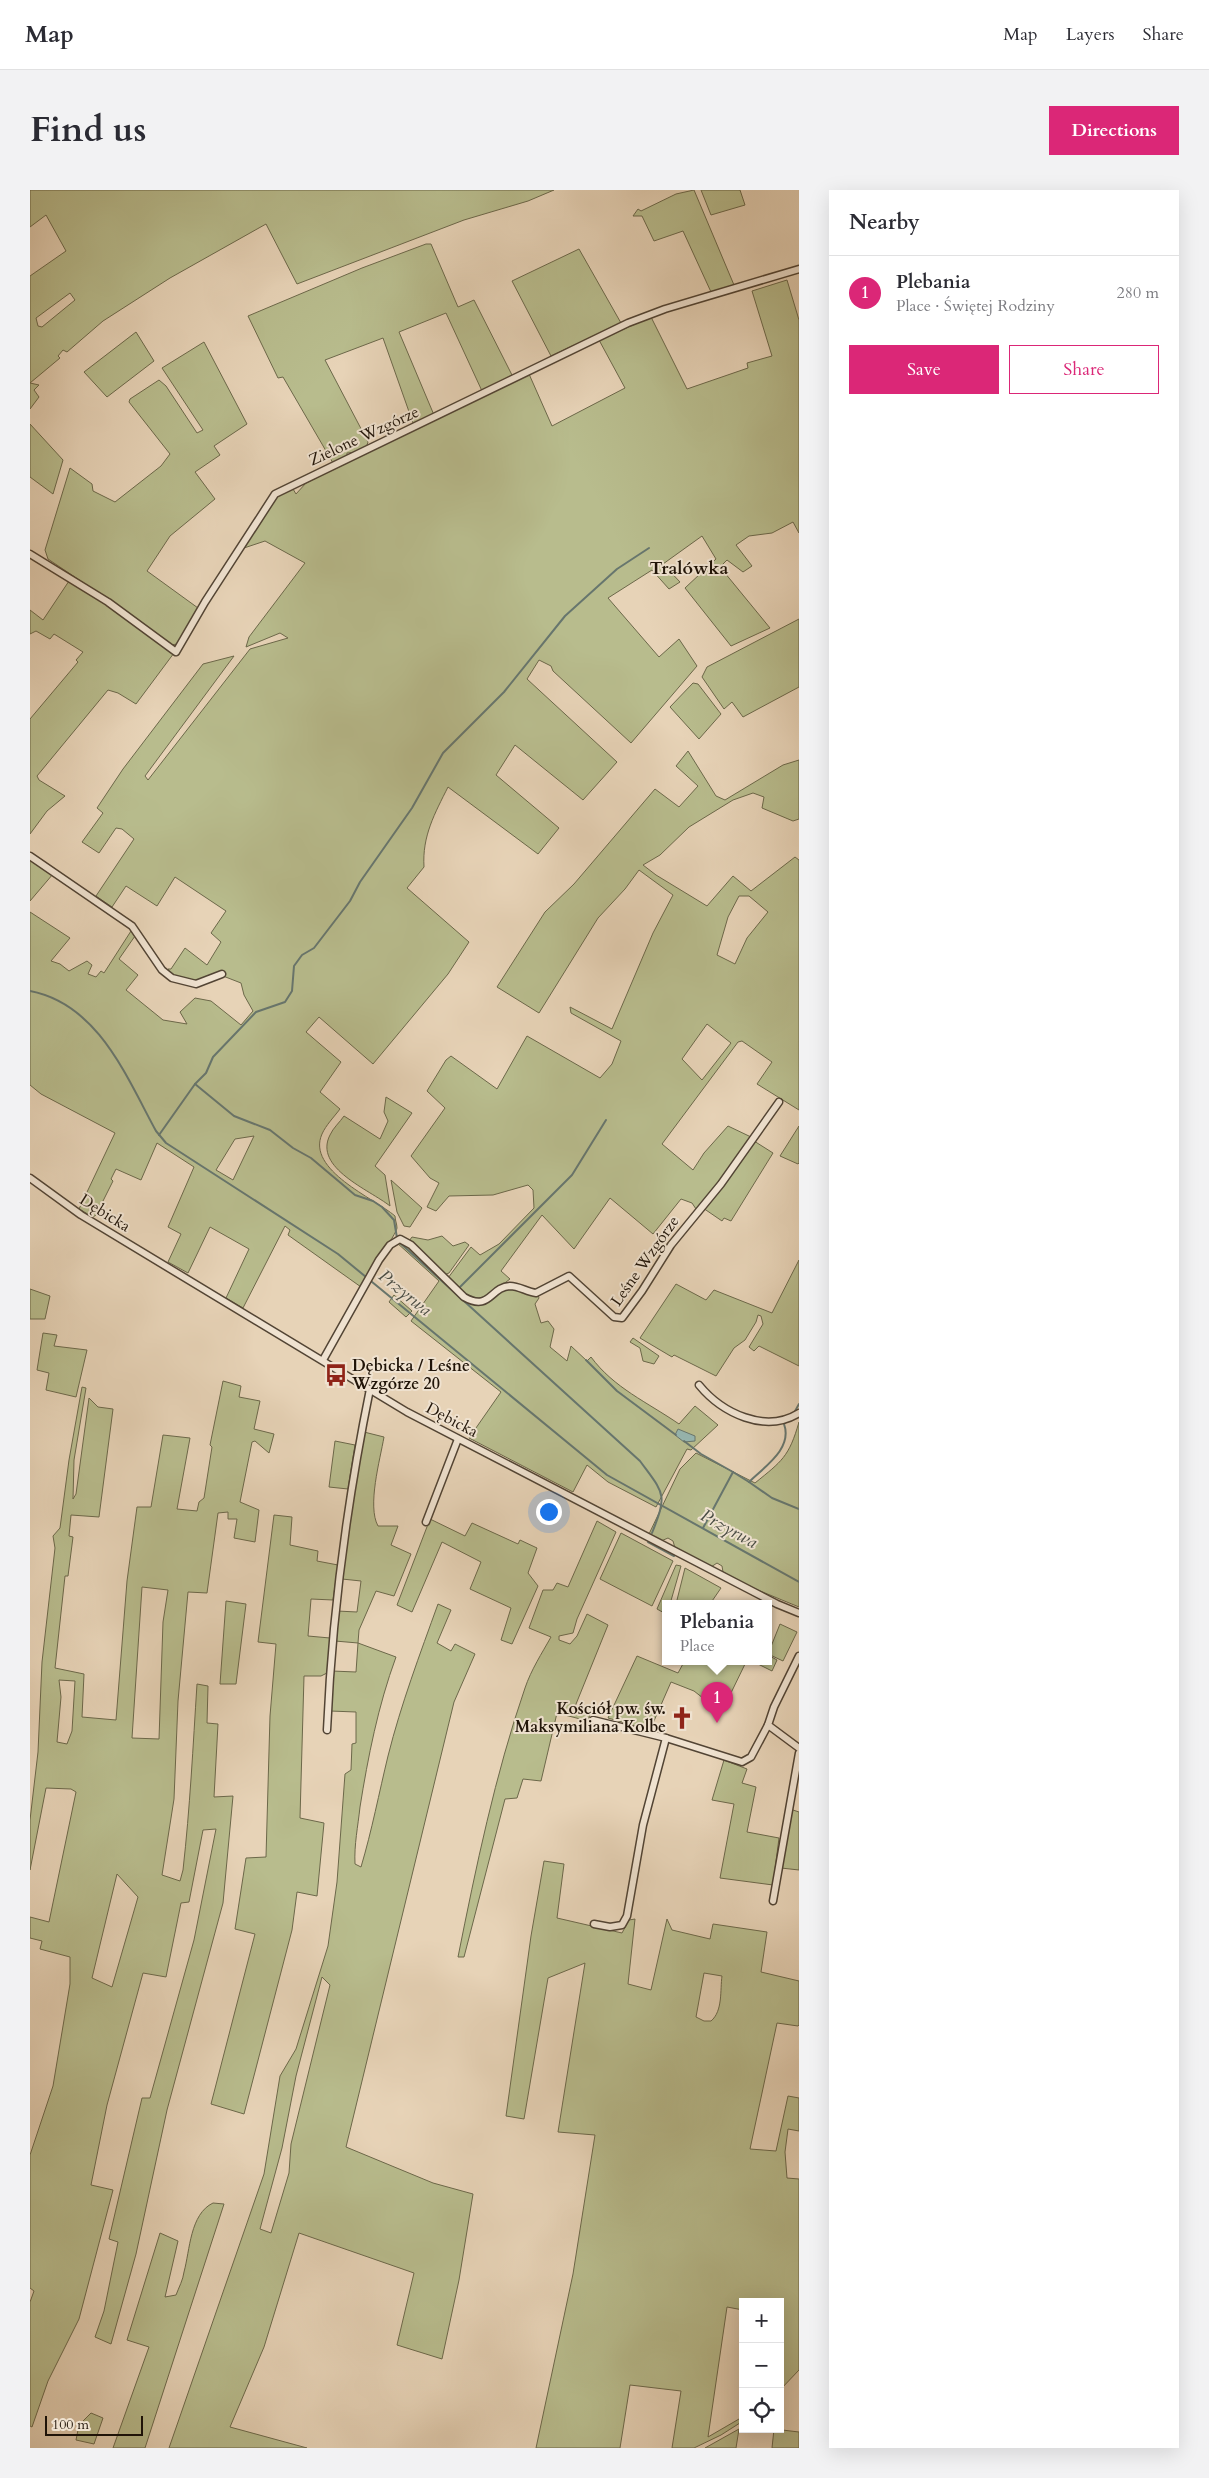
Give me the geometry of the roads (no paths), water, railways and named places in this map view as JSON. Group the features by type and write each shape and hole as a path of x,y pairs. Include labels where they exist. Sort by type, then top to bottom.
{"street":[{"name":"Zielone Wzgórze","path":"30,554 108,602 176,652 276,494 628,323 665,309 799,269"},
{"path":"30,856 86,892 132,926 162,970 172,978 196,984 222,974"},
{"name":"Leśne Wzgórze","path":"323,1360 370,1276 390,1245 400,1239 411,1245 464,1297 474,1302 487,1300 501,1289 509,1286 536,1293 569,1276 614,1316 622,1318 639,1296 671,1245 721,1184 740,1154 762,1128 780,1102"},
{"name":"Dębicka","path":"30,1178 81,1215 370,1389 458,1439 768,1600"},
{"path":"699,1384 720,1406 755,1420 767,1423 780,1422 799,1413"},
{"path":"327,1730 334,1616 354,1471 370,1389"},
{"path":"426,1522 458,1439"},
{"name":"Dębicka","path":"772,1602 799,1613"},
{"path":"592,1720 666,1738 742,1762 751,1757 768,1725 774,1707 799,1656"},
{"path":"768,1725 799,1748"},
{"path":"594,1924 610,1927 622,1925 627,1916 643,1825 666,1738"},
{"path":"773,1901 799,1753"}],"water":[{"path":"678,1429 695,1436 695,1441 684,1442 675,1435"}],"waterway":[{"path":"195,1084 206,1073 213,1057 256,1012 285,1002 292,991 294,966 302,955 314,948 350,901 360,882 412,808 443,753 504,692 565,616 617,569 649,548"},
{"name":"Przyrwa","path":"30,991 54,998 74,1011 92,1027 121,1066 156,1131 166,1143 338,1254 607,1475 799,1582"},
{"path":"159,1135 195,1084 234,1116 270,1130 293,1148 311,1158 355,1195 373,1201 382,1207 394,1220 397,1238"},
{"path":"459,1288 572,1175 606,1120"},
{"path":"399,1242 640,1461 659,1488 661,1494 660,1510 652,1533"},
{"path":"586,1360 617,1391 676,1435"},
{"path":"794,1413 799,1404"},
{"path":"703,1528 733,1472 749,1482 776,1457 784,1442 786,1433 784,1424 786,1422"},
{"path":"684,1441 701,1454 733,1472"},
{"path":"749,1482 772,1498 799,1509"},
{"path":"648,1542 674,1556"}],"place":[{"name":"Dębicka / Leśne Wzgórze 20","path":"336,1375"},
{"name":"Kościół pw. św. Maksymiliana Kolbe","path":"682,1718"},
{"name":"Plebania","path":"717,1723"}],"district":[{"name":"Tralówka","path":"689,568"}]}
